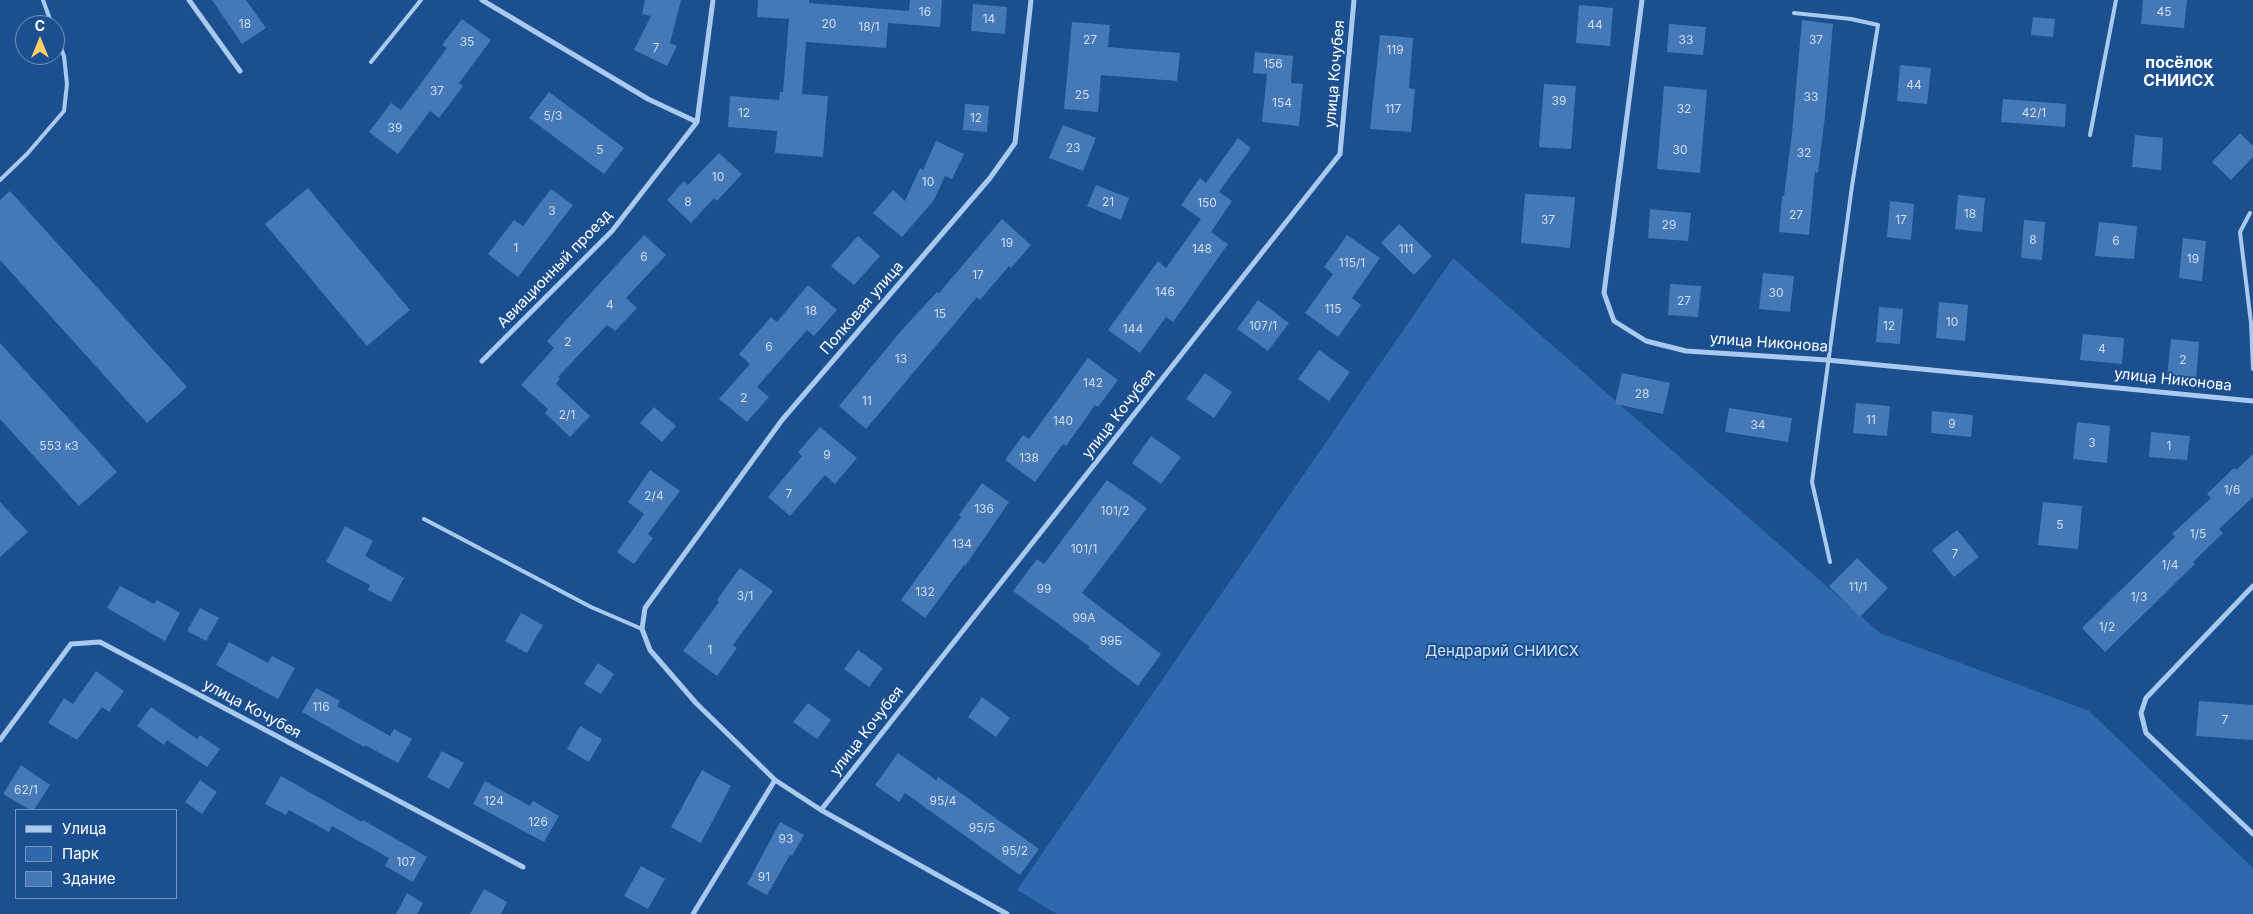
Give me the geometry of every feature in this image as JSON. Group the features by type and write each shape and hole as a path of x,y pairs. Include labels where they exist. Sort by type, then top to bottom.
{"street":[{"path":"189,0 240,71"},
{"path":"482,0 648,98 696,122 712,0"},
{"name":"Полковая улица","path":"642,629 645,608 782,420 990,178 1015,143 1031,0"},
{"name":"улица Кочубея","path":"821,810 1340,154 1354,0"},
{"name":"улица Никонова","path":"1642,0 1604,293 1614,320 1646,341 1686,350 1827,360 2253,401"},
{"name":"Авиационный проезд","path":"482,361 612,231 696,122"},
{"path":"2253,586 2146,698 2141,714 2146,734 2253,834"},
{"path":"642,629 650,650 696,703 775,780 821,810 1007,914"},
{"name":"улица Кочубея","path":"0,740 71,644 100,642 523,867"},
{"path":"693,914 775,780"}],"lane":[{"path":"43,0 48,15"},
{"path":"371,62 420,0"},
{"path":"2090,135 2116,0"},
{"path":"1794,13 1851,19 1878,25 1852,186 1812,482 1830,562"},
{"path":"0,180 27,154 64,111 67,84 65,65"},
{"path":"2250,213 2240,232 2251,323 2253,369"},
{"path":"424,519 591,607 642,629"}],"green space":[{"name":"Дендрарий СНИИСХ","path":"1453,258 1880,633 2089,711 2253,868 2253,914 1057,914 1017,890"}],"building":[{"path":"212,0 246,0 266,28 242,44"},
{"path":"645,0 681,0 670,43 677,46 667,66 634,50 651,16 642,14"},
{"path":"758,0 809,0 809,3 909,11 910,0 942,0 940,27 888,23 886,48 806,42 802,94 828,96 823,157 775,153 777,131 728,127 730,96 779,100 780,92 783,92 789,19 757,17"},
{"path":"2143,0 2187,0 2184,28 2141,24"},
{"path":"973,4 1007,7 1005,34 971,31"},
{"path":"1579,5 1613,8 1610,46 1576,43"},
{"path":"2033,17 2055,19 2053,37 2031,35"},
{"path":"462,19 491,40 459,83 463,86 439,118 430,111 398,154 369,132 391,103 401,110 447,48 442,45"},
{"path":"1802,20 1833,24 1825,116 1818,173 1815,172 1809,235 1779,232 1782,196 1784,196 1792,133"},
{"path":"1072,22 1110,25 1108,47 1180,53 1177,81 1101,75 1098,112 1064,109"},
{"path":"1669,24 1706,27 1703,55 1667,52"},
{"path":"1380,35 1413,38 1409,88 1415,89 1411,132 1370,129"},
{"path":"1255,52 1293,56 1291,83 1303,84 1299,126 1262,122 1267,74 1253,73"},
{"path":"1900,65 1931,68 1927,104 1897,101"},
{"path":"1544,84 1576,86 1571,149 1539,147"},
{"path":"1664,86 1707,90 1700,173 1657,169"},
{"path":"549,92 624,148 604,174 529,118"},
{"path":"2003,99 2066,104 2065,127 2001,122"},
{"path":"965,104 989,106 987,132 963,130"},
{"path":"1063,125 1096,138 1083,171 1049,158"},
{"path":"2240,133 2253,146 2253,157 2231,180 2212,162"},
{"path":"2135,135 2163,138 2161,170 2132,167"},
{"path":"1238,138 1251,148 1219,192 1232,201 1211,232 1228,244 1173,322 1166,317 1140,353 1108,330 1158,261 1166,268 1201,219 1181,205 1200,178 1206,183"},
{"path":"936,141 964,154 952,179 945,176 934,200 902,237 873,213 893,190 905,201 920,168 923,170"},
{"path":"719,153 742,174 717,201 714,198 691,223 667,200 684,181 688,185"},
{"path":"1096,185 1129,198 1121,220 1087,206"},
{"path":"308,188 410,310 367,346 265,224"},
{"path":"551,189 573,205 518,277 488,254 514,220 523,226"},
{"path":"10,191 187,387 147,423 0,260 0,200"},
{"path":"1525,194 1575,197 1570,248 1521,243"},
{"path":"1958,195 1985,198 1982,232 1955,229"},
{"path":"1890,201 1914,204 1911,240 1887,237"},
{"path":"1650,209 1691,213 1688,241 1648,238"},
{"path":"1002,219 1031,245 1011,268 1009,266 980,300 977,297 866,429 839,406 901,331 937,292 939,293"},
{"path":"2024,220 2045,222 2042,260 2021,258"},
{"path":"2099,222 2137,226 2134,259 2095,256"},
{"path":"1399,224 1432,256 1414,275 1381,243"},
{"path":"644,235 666,255 626,298 637,308 615,331 607,325 558,377 560,379 556,384 590,416 570,437 545,413 548,409 521,385 554,348 547,341"},
{"path":"1347,235 1380,258 1352,298 1361,305 1338,337 1305,313 1333,274 1324,267"},
{"path":"858,236 880,256 854,285 831,266"},
{"path":"2183,238 2206,241 2202,281 2179,278"},
{"path":"1763,273 1794,276 1790,312 1759,309"},
{"path":"1670,284 1701,286 1698,317 1668,315"},
{"path":"808,285 837,310 814,336 807,330 757,387 769,397 747,422 719,399 750,364 739,354 771,317 777,322"},
{"path":"1258,300 1289,323 1268,351 1237,329"},
{"path":"1939,302 1968,305 1965,341 1936,338"},
{"path":"1879,307 1903,309 1900,344 1876,342"},
{"path":"2083,334 2124,338 2122,364 2080,360"},
{"path":"2171,339 2199,342 2196,380 2167,377"},
{"path":"0,343 117,472 79,506 0,419"},
{"path":"1319,350 1350,372 1329,401 1298,379"},
{"path":"1088,358 1118,380 1098,407 1095,405 1066,446 1063,444 1035,482 1005,460 1023,435 1029,439"},
{"path":"1205,373 1232,392 1214,418 1186,399"},
{"path":"1622,373 1670,383 1663,414 1615,404"},
{"path":"1856,403 1890,406 1887,436 1853,433"},
{"path":"654,407 676,426 662,442 640,423"},
{"path":"1729,408 1792,418 1788,442 1725,432"},
{"path":"1932,411 1973,415 1971,437 1931,433"},
{"path":"2077,422 2110,426 2107,463 2073,459"},
{"path":"820,427 857,458 835,484 825,475 790,516 768,497 802,456 798,452"},
{"path":"2151,432 2190,436 2187,460 2149,457"},
{"path":"1151,436 1181,457 1161,484 1132,463"},
{"path":"2253,454 2253,497 2219,529 2223,533 2193,562 2195,564 2105,652 2082,628 2175,537 2172,534 2211,498 2207,494 2234,468 2236,470"},
{"path":"650,470 680,491 648,534 653,538 634,564 617,552 644,514 628,502"},
{"path":"1107,480 1147,508 1082,593 1161,654 1138,686 1088,648 1090,647 1013,591 1037,559 1044,564"},
{"path":"982,483 1009,502 965,566 925,618 901,600 961,517 959,515"},
{"path":"0,502 28,532 0,557"},
{"path":"2043,502 2082,506 2078,549 2038,545"},
{"path":"345,526 373,541 365,556 404,578 391,602 368,590 370,585 326,562"},
{"path":"1957,530 1979,557 1954,577 1932,550"},
{"path":"1857,558 1888,588 1860,617 1829,586"},
{"path":"740,568 773,591 733,645 737,648 717,676 683,651 719,602 717,600"},
{"path":"120,586 154,604 157,600 180,613 165,641 107,608"},
{"path":"200,608 219,618 206,641 187,631"},
{"path":"521,613 543,625 527,653 505,641"},
{"path":"229,642 268,663 272,656 295,668 278,699 216,665"},
{"path":"858,650 883,668 869,687 844,669"},
{"path":"598,663 614,674 601,694 584,684"},
{"path":"96,671 124,691 109,712 102,707 77,740 48,723 64,698 73,704"},
{"path":"316,688 340,701 337,706 390,736 394,729 412,739 398,763 365,745 364,747 302,712"},
{"path":"982,697 1010,718 996,737 968,717"},
{"path":"2199,701 2253,705 2253,740 2196,736"},
{"path":"808,703 831,720 817,739 793,722"},
{"path":"151,707 197,739 200,735 220,749 207,767 167,740 164,745 137,726"},
{"path":"580,726 602,739 589,762 567,749"},
{"path":"442,751 464,763 449,789 427,777"},
{"path":"898,753 936,780 938,777 1039,849 1020,875 905,793 899,802 875,785"},
{"path":"21,765 50,785 35,809 28,809 3,794"},
{"path":"702,770 731,786 701,843 671,827"},
{"path":"281,776 427,857 413,882 385,866 389,858 332,826 329,832 289,810 286,815 265,804"},
{"path":"200,780 217,792 202,814 185,802"},
{"path":"485,781 530,806 533,801 559,816 544,842 473,804"},
{"path":"780,822 804,835 767,895 747,884"},
{"path":"641,866 665,879 648,909 624,896"},
{"path":"484,889 507,902 501,914 470,914"},
{"path":"407,893 423,903 417,914 396,914"}],"district":[{"name":"посёлок СНИИСХ","path":"2179,72"}]}
